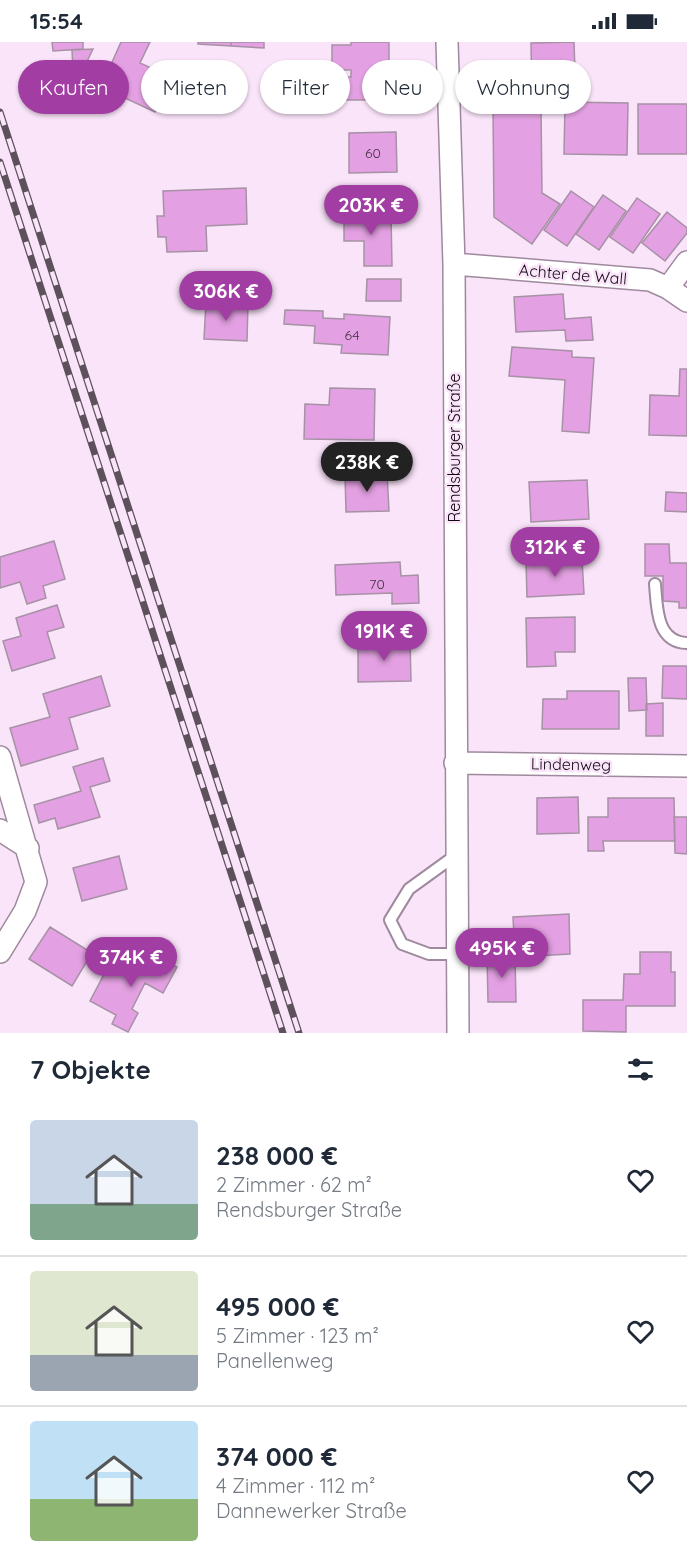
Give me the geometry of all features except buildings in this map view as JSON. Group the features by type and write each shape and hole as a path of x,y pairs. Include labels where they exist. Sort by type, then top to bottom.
{"street":[{"name":"Rendsburger Straße","path":"447,42 454,264 458,1033"},
{"path":"668,288 687,262"},
{"name":"Achter de Wall","path":"454,264 650,280 668,288 687,301"},
{"path":"0,757 36,882 25,912 0,952"},
{"name":"Lindenweg","path":"455,762 687,766"},
{"path":"0,830 28,848"}],"lane":[{"path":"655,584 657,616 665,633 680,643 687,643"},
{"path":"457,855 409,889 390,920 402,944 429,954 458,954"}],"railway":[{"path":"0,112 299,1033"},
{"path":"0,162 283,1033"}]}
